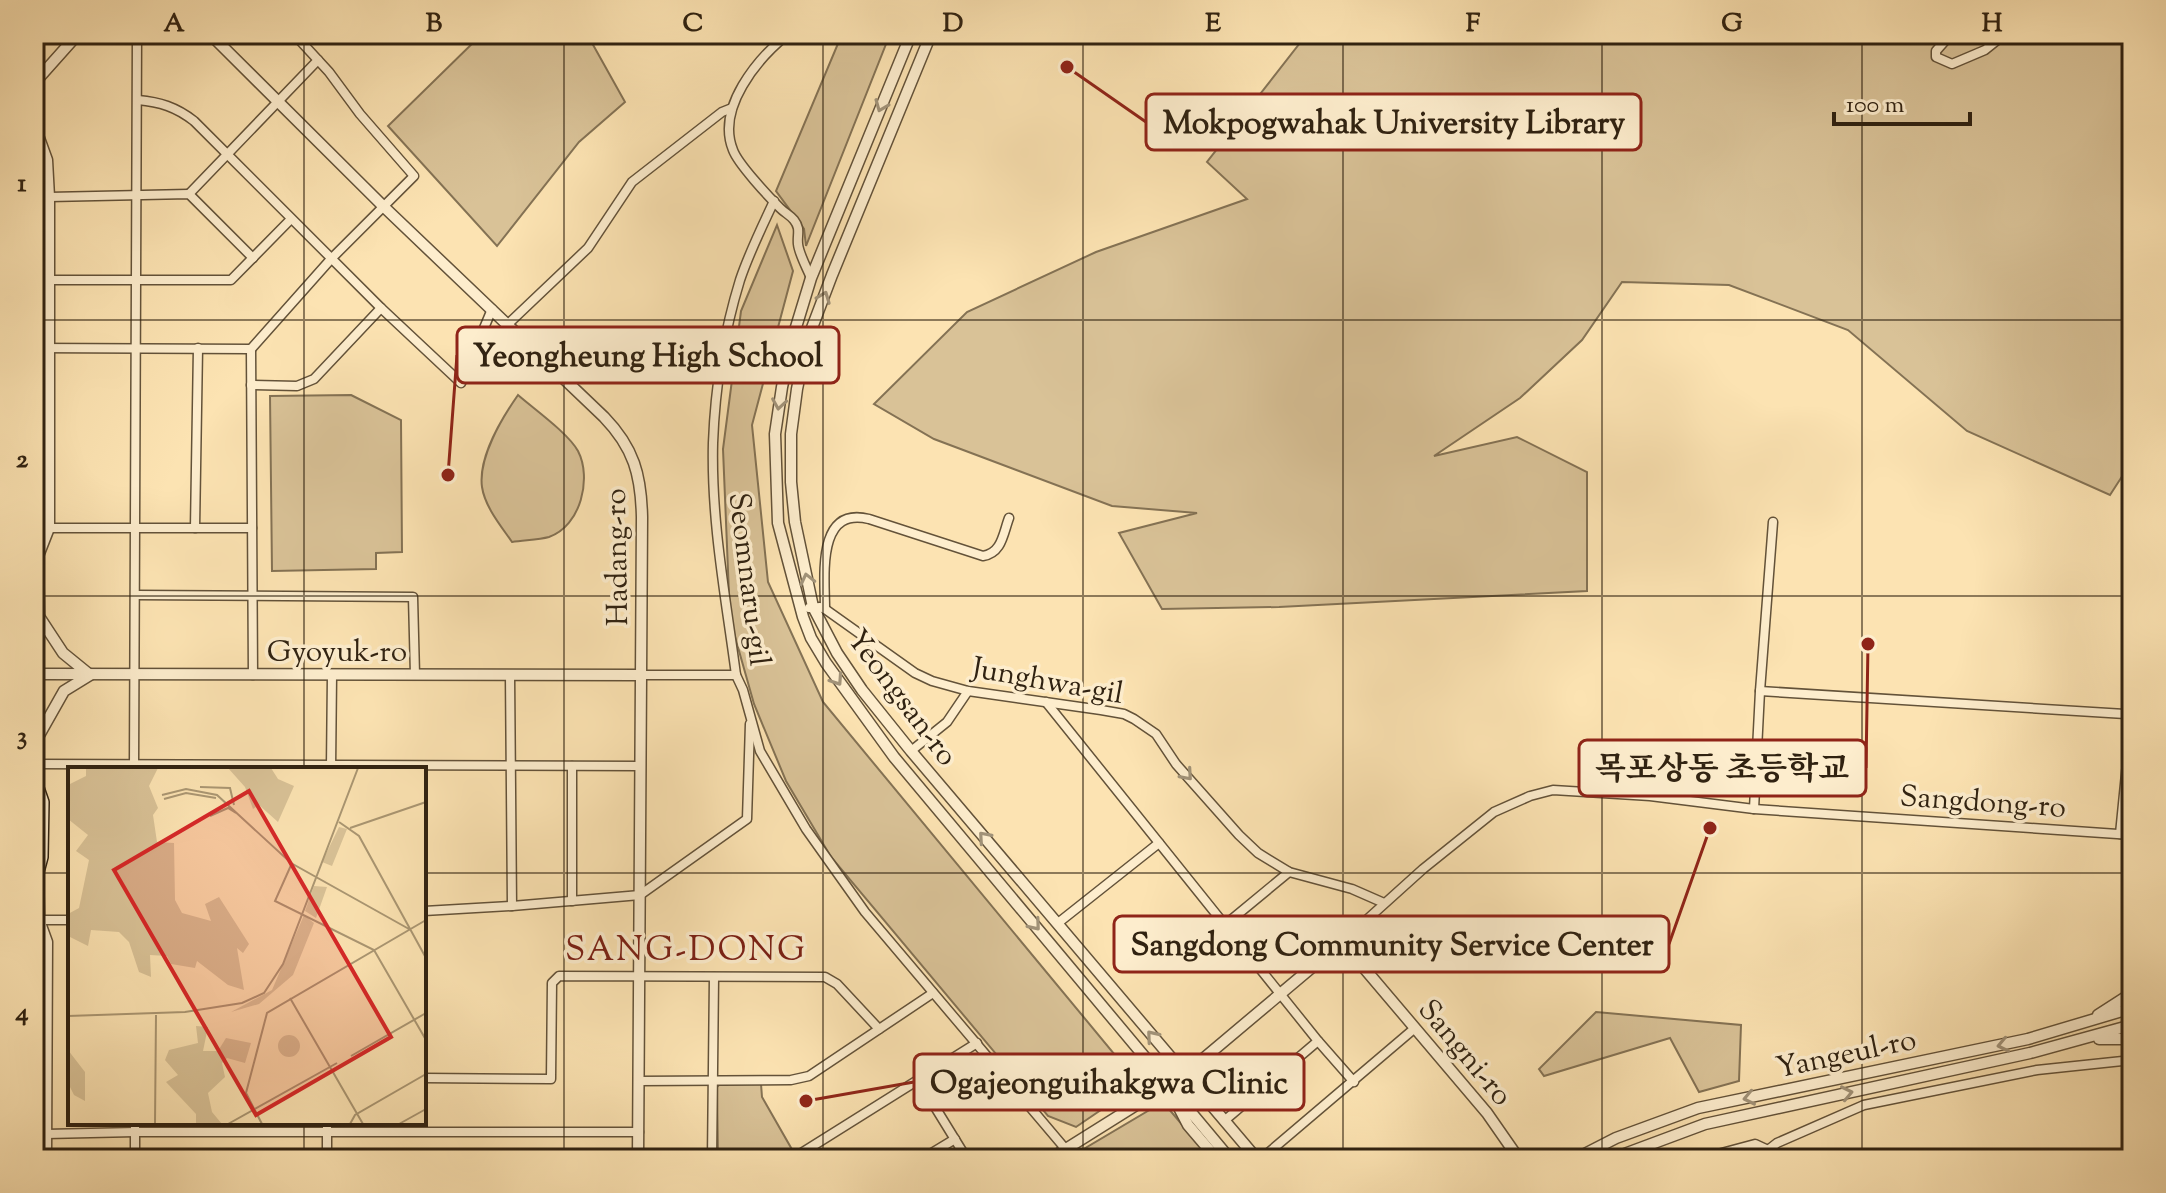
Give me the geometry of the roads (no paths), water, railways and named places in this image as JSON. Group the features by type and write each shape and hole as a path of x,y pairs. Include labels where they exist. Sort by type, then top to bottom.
{"main road":[{"path":"36,736 35,784 43,802 42,857 36,868"}],"street":[{"path":"38,34 34,129 47,160 50,348 49,528 38,556"},
{"path":"36,78 78,34"},
{"path":"134,767 137,34"},
{"name":"Hadang-ro","path":"210,34 614,428 636,466 642,498 638,1159"},
{"path":"253,675 251,349 331,259 414,176 294,34"},
{"path":"788,34 758,61 732,108 732,150 799,229 798,243 811,278"},
{"name":"Yeongsan-ro","path":"911,34 811,278 782,387 775,434 778,523 801,610 811,638 826,663 894,757 1230,1159"},
{"name":"Yeongsan-ro","path":"931,34 807,341 797,389 791,434 791,482 795,522 813,607 837,653 911,751 1184,1075 1259,1159"},
{"path":"1951,34 1936,51 1936,57 1952,64 1985,50 2005,34"},
{"path":"49,197 189,194 318,60"},
{"path":"138,100 156,101 177,108 194,121 331,259 461,383 492,309"},
{"path":"507,325 588,248 632,182 722,112 732,108"},
{"path":"189,194 253,258"},
{"name":"Seomnaru-gil","path":"774,201 739,284 721,367 715,413 716,523 736,675 760,751 806,829 865,912 1074,1159"},
{"path":"49,280 231,280 291,219"},
{"path":"251,385 297,386 314,379 381,308"},
{"path":"34,348 251,349"},
{"path":"195,528 198,348"},
{"path":"825,609 827,548 837,524 849,517 859,516 983,556 992,555 998,550 1009,518"},
{"path":"1754,809 1773,522"},
{"path":"49,528 252,528"},
{"path":"34,543 38,556 36,736"},
{"path":"136,595 413,597 415,675"},
{"name":"Junghwa-gil","path":"801,610 813,607 825,609 915,673 932,681 968,691 1124,714 1156,734 1176,764 1258,853 1289,872 1352,889 1384,903"},
{"path":"36,736 64,691 90,675 63,653 37,619"},
{"name":"Gyoyuk-ro","path":"36,674 641,675"},
{"path":"331,767 332,675"},
{"path":"510,675 512,906"},
{"path":"641,675 736,675"},
{"path":"911,751 947,722 968,691"},
{"path":"1760,691 2128,715 2131,723 2120,834 2132,843"},
{"path":"1046,701 1354,1082"},
{"path":"426,911 640,895 747,819 751,720"},
{"path":"36,764 134,767 640,766"},
{"path":"572,766 572,901"},
{"name":"Sangdong-ro","path":"1050,1159 1184,1075 1455,842 1494,812 1540,793 1561,790 1650,796 1754,809 2132,835"},
{"path":"1058,923 1159,843"},
{"path":"34,932 36,868"},
{"path":"1226,924 1289,872"},
{"path":"36,920 68,920"},
{"path":"36,920 47,942 46,1159"},
{"name":"Sangni-ro","path":"1342,942 1487,1113 1519,1159"},
{"path":"426,1078 551,1079 552,983 559,976 825,977 837,984 879,1029"},
{"path":"712,1159 714,977"},
{"path":"2047,1034 2098,1015 2132,990"},
{"path":"639,1081 791,1080 809,1076 933,993"},
{"name":"Yangeul-ro","path":"1575,1159 1616,1138 1698,1108 2047,1034 2132,1008"},
{"name":"Yangeul-ro","path":"1611,1159 1705,1124 2030,1053 2132,1025"},
{"path":"1259,1159 1415,1028"},
{"path":"2030,1053 2106,1038 2132,1039"},
{"path":"1224,1121 1318,1041"},
{"path":"793,1159 977,1043"},
{"path":"1768,1150 1777,1143 1864,1105 2037,1070 2132,1060"},
{"path":"919,1081 967,1159"},
{"path":"1168,1086 1188,1125 1217,1159"},
{"path":"46,1134 135,1128 639,1132"},
{"path":"135,1128 135,1159"},
{"path":"327,1128 327,1159"},
{"path":"922,1159 955,1139"},
{"path":"1699,1159 1755,1144 1768,1150 1776,1159"}],"place":[{"name":"Mokpogwahak University Library","path":"1067,67"},
{"name":"Yeongheung High School","path":"448,475"},
{"name":"목포상동 초등학교","path":"1868,644"},
{"name":"Sangdong Community Service Center","path":"1710,828"},
{"name":"Ogajeonguihakgwa Clinic","path":"806,1101"}],"district":[{"name":"SANG-DONG","path":"686,948"}]}
